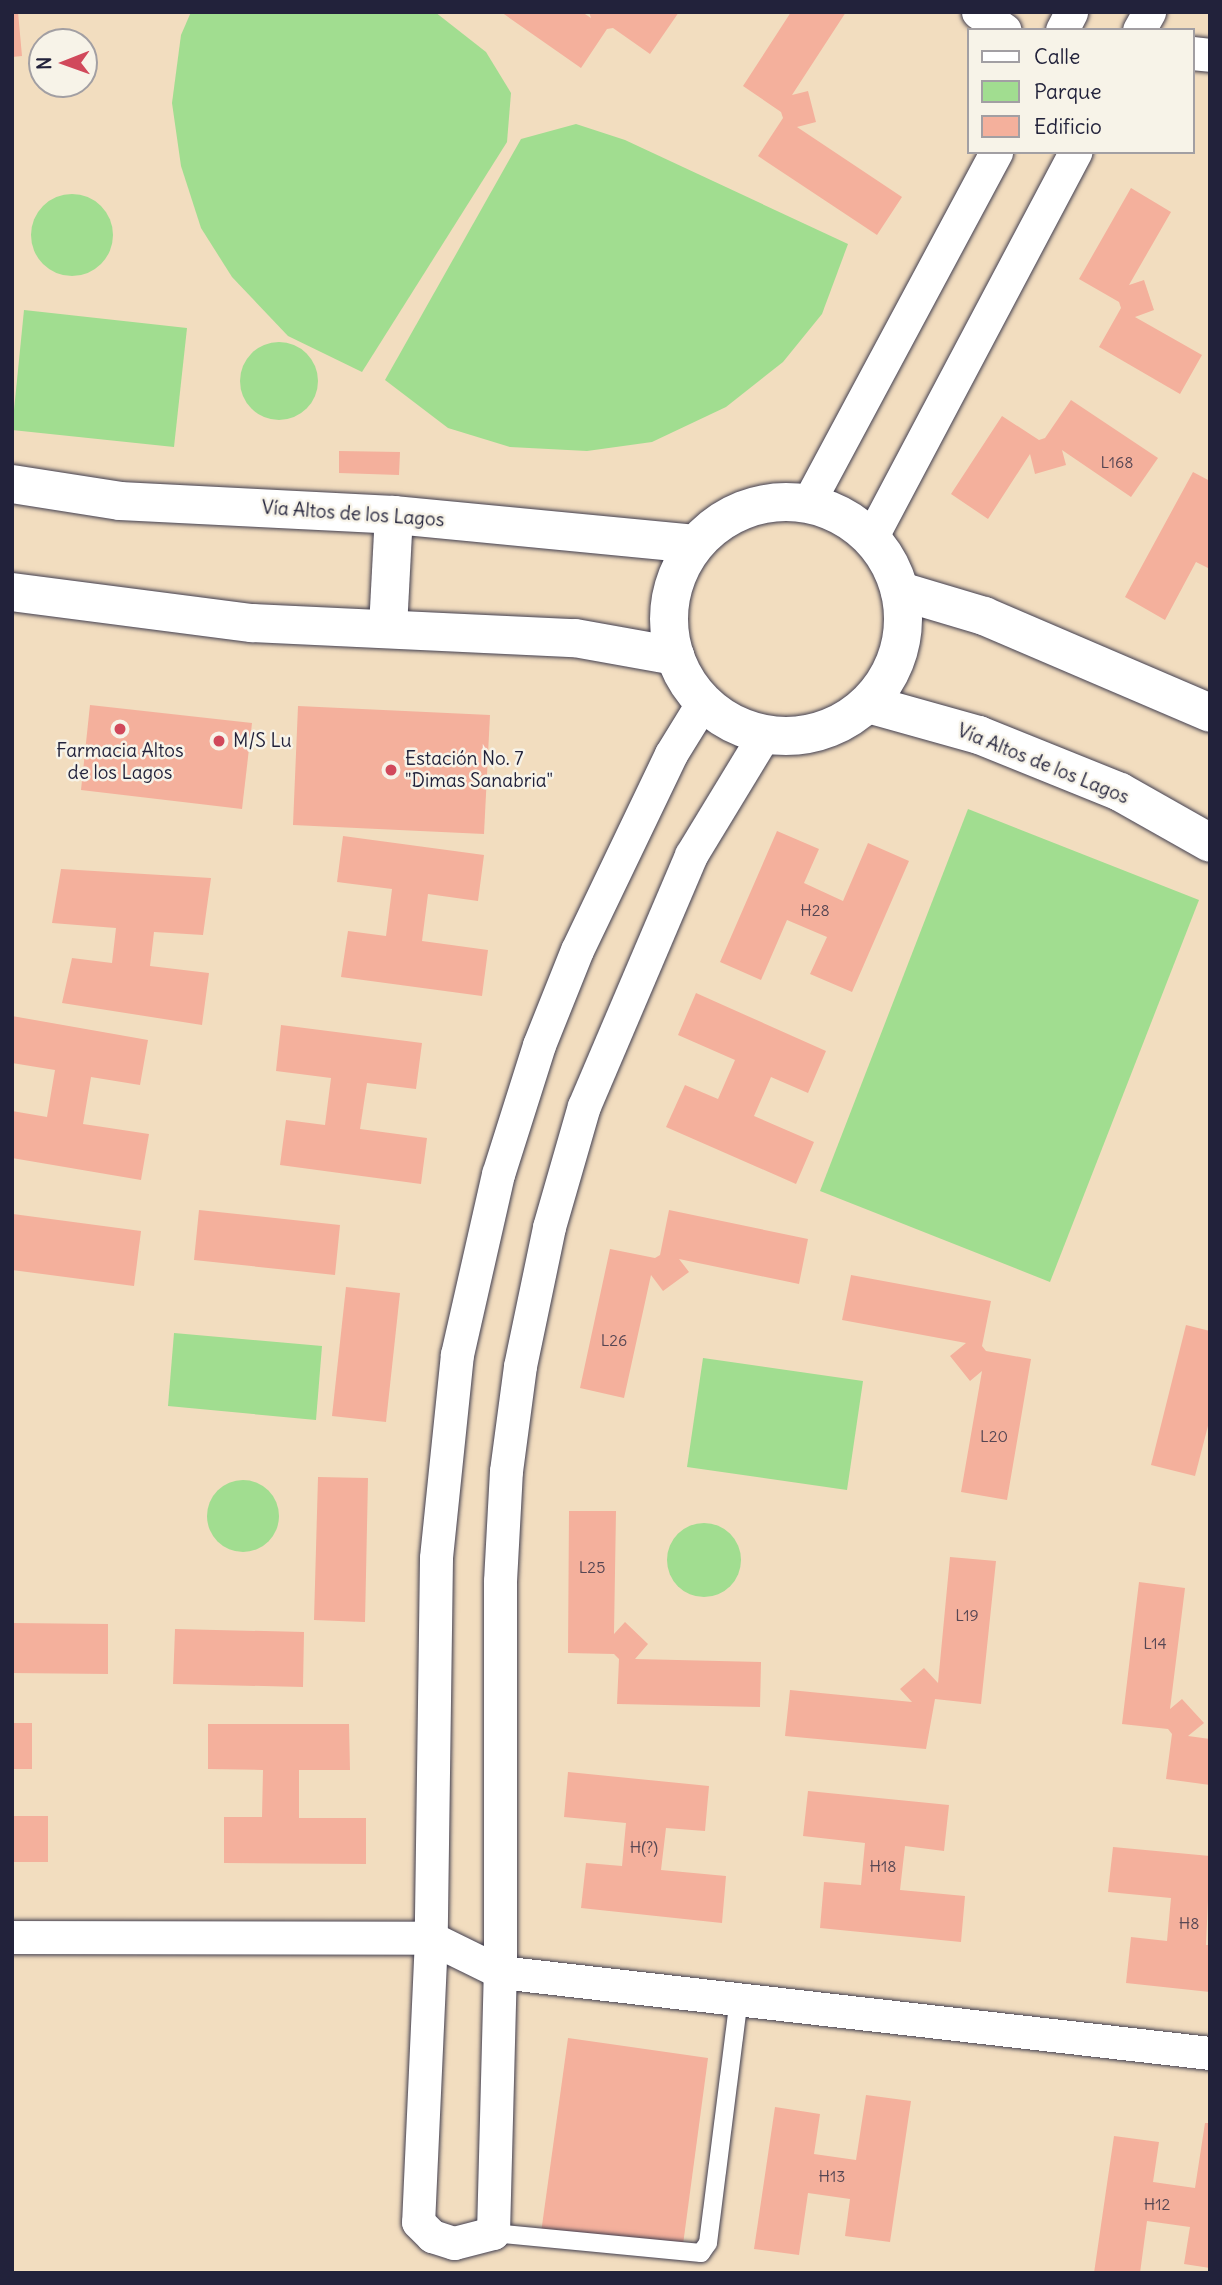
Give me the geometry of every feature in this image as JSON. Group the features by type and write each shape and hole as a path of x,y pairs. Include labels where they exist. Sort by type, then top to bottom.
{"street":[{"path":"978,12 1002,28"},
{"path":"1063,28 1070,12"},
{"path":"1140,28 1149,12"},
{"path":"808,503 995,154"},
{"path":"871,538 1074,154"},
{"name":"Vía Altos de los Lagos","path":"12,484 120,501 394,515 695,544"},
{"path":"777,501 808,503 842,516 871,538 888,562 900,591 899,644 891,671 868,704 837,725 802,736 764,735 731,723 703,702 675,656 668,617 676,578 695,544 718,523 746,508 777,501"},
{"path":"387,628 394,515"},
{"path":"900,591 984,616 1210,713"},
{"path":"12,592 252,623 575,638 675,656"},
{"path":"703,702 671,754 577,950 539,1045 498,1174 457,1354 436,1558 430,1938 418,2222 432,2236 454,2242 494,2233 500,1972 500,1581 506,1471 520,1366 549,1227 584,1106 691,855 764,735"},
{"name":"Vía Altos de los Lagos","path":"868,704 979,735 1120,792 1210,843"},
{"path":"12,1937 430,1938 500,1972 739,1996 1210,2053"}],"lane":[{"path":"494,2233 701,2253 708,2243 739,1996"}],"green space":[{"path":"191,12 435,12 486,52 511,93 507,142 362,372 288,336 232,277 201,228 181,166 172,103 181,35"},
{"path":"576,124 625,140 848,244 822,314 783,362 726,407 652,442 587,451 510,447 448,428 385,380 521,139"},
{"path":"64,194 80,194 95,201 106,212 113,227 110,251 101,264 80,276 64,276 49,269 38,258 31,243 31,227 38,212 49,201"},
{"path":"24,310 187,328 174,447 12,430"},
{"path":"279,342 294,345 307,353 315,366 318,381 315,396 307,409 294,417 279,420 264,417 251,409 243,396 240,381 243,366 251,353 264,345"},
{"path":"968,809 1199,900 1050,1282 820,1191"},
{"path":"174,1333 322,1346 316,1420 168,1406"},
{"path":"703,1358 863,1381 847,1490 687,1467"},
{"path":"243,1480 257,1483 269,1490 276,1502 279,1516 276,1530 269,1542 257,1549 243,1552 229,1549 217,1542 210,1530 207,1516 210,1502 217,1490 229,1483"},
{"path":"704,1523 718,1526 730,1534 738,1546 741,1560 738,1574 730,1586 718,1594 704,1597 690,1594 678,1586 670,1574 667,1560 670,1546 678,1534 690,1526"}],"building":[{"path":"12,12 18,12 22,56 12,57"},
{"path":"501,12 582,12 591,18 589,12 679,12 650,54 613,28 607,29 581,68"},
{"path":"791,12 846,12 792,95 808,91 816,122 797,127 902,197 877,235 758,156 783,118 781,112 743,86"},
{"path":"1131,188 1171,212 1129,285 1144,280 1154,310 1135,317 1202,355 1180,394 1099,347 1121,308 1119,302 1079,279"},
{"path":"1071,400 1158,458 1131,497 1062,450 1066,465 1035,474 1030,454 988,519 951,494 1002,416 1039,440 1045,438"},
{"path":"339,451 400,452 399,475 339,473"},
{"path":"1193,472 1210,481 1210,569 1196,562 1165,620 1125,597"},
{"path":"90,705 252,723 242,809 81,790"},
{"name":"Estación No. 7 \"Dimas Sanabria\"","path":"298,706 490,715 484,834 293,825"},
{"path":"777,831 819,849 804,883 843,901 868,843 909,861 852,992 810,974 827,937 787,920 761,980 720,962"},
{"path":"343,836 484,855 478,901 428,894 422,941 488,950 482,996 341,977 348,931 386,936 392,889 337,882"},
{"path":"61,869 211,878 203,935 154,932 150,966 209,973 202,1025 62,1003 72,958 112,963 116,928 52,923"},
{"path":"696,993 826,1051 808,1093 771,1077 754,1116 814,1142 796,1184 666,1127 685,1085 718,1099 735,1060 678,1035"},
{"path":"12,1016 148,1040 140,1085 91,1077 83,1124 149,1134 141,1180 12,1158 12,1111 47,1117 55,1070 12,1063"},
{"path":"281,1025 422,1043 416,1089 367,1083 360,1129 427,1138 421,1184 280,1165 286,1120 325,1125 331,1078 276,1071"},
{"path":"199,1210 340,1225 335,1275 194,1260"},
{"path":"669,1210 808,1239 799,1284 679,1259 689,1272 663,1291 651,1275 624,1398 580,1388 610,1249 655,1258 660,1255"},
{"path":"13,1214 141,1231 134,1286 12,1270"},
{"path":"851,1275 991,1301 982,1346 986,1351 1031,1359 1007,1500 961,1492 982,1371 970,1381 950,1356 966,1343 842,1320"},
{"path":"346,1287 400,1293 386,1422 332,1416"},
{"path":"1186,1325 1210,1331 1210,1418 1195,1476 1151,1465"},
{"path":"318,1477 368,1478 365,1622 314,1620"},
{"path":"569,1511 616,1511 614,1634 625,1622 648,1644 635,1659 761,1662 760,1707 617,1704 619,1659 614,1654 568,1653"},
{"path":"950,1557 996,1561 981,1704 935,1699 926,1749 785,1736 790,1690 912,1702 900,1689 924,1668 938,1683"},
{"path":"1139,1582 1185,1588 1170,1709 1182,1699 1204,1723 1188,1736 1210,1739 1210,1785 1166,1779 1172,1734 1168,1729 1122,1724"},
{"path":"12,1623 108,1624 108,1674 12,1673"},
{"path":"175,1629 304,1632 303,1687 173,1684"},
{"path":"12,1723 32,1723 32,1769 12,1769"},
{"path":"208,1724 349,1724 350,1770 299,1770 299,1818 366,1818 366,1864 224,1863 224,1817 262,1817 263,1770 208,1769"},
{"path":"568,1772 709,1786 705,1831 666,1828 661,1870 726,1876 722,1923 581,1908 586,1863 622,1866 626,1823 564,1817"},
{"path":"808,1791 949,1805 944,1851 905,1846 900,1890 965,1896 961,1942 820,1928 824,1882 861,1885 865,1843 803,1836"},
{"path":"12,1816 48,1816 48,1862 12,1862"},
{"path":"1113,1847 1210,1856 1206,1945 1210,1945 1210,1992 1126,1983 1131,1937 1167,1941 1171,1898 1108,1892"},
{"path":"568,2038 708,2058 682,2252 541,2233"},
{"path":"866,2095 911,2101 890,2242 845,2236 850,2199 808,2193 799,2255 754,2249 775,2107 820,2114 814,2154 856,2160"},
{"path":"1205,2123 1210,2123 1210,2268 1184,2264 1190,2227 1147,2221 1140,2273 1094,2273 1114,2136 1159,2142 1153,2182 1195,2188"}],"place":[{"name":"Farmacia Altos de los Lagos","path":"120,729"},
{"name":"M/S Lu","path":"219,741"},
{"name":"Estación No. 7 \"Dimas Sanabria\"","path":"391,770"}]}
